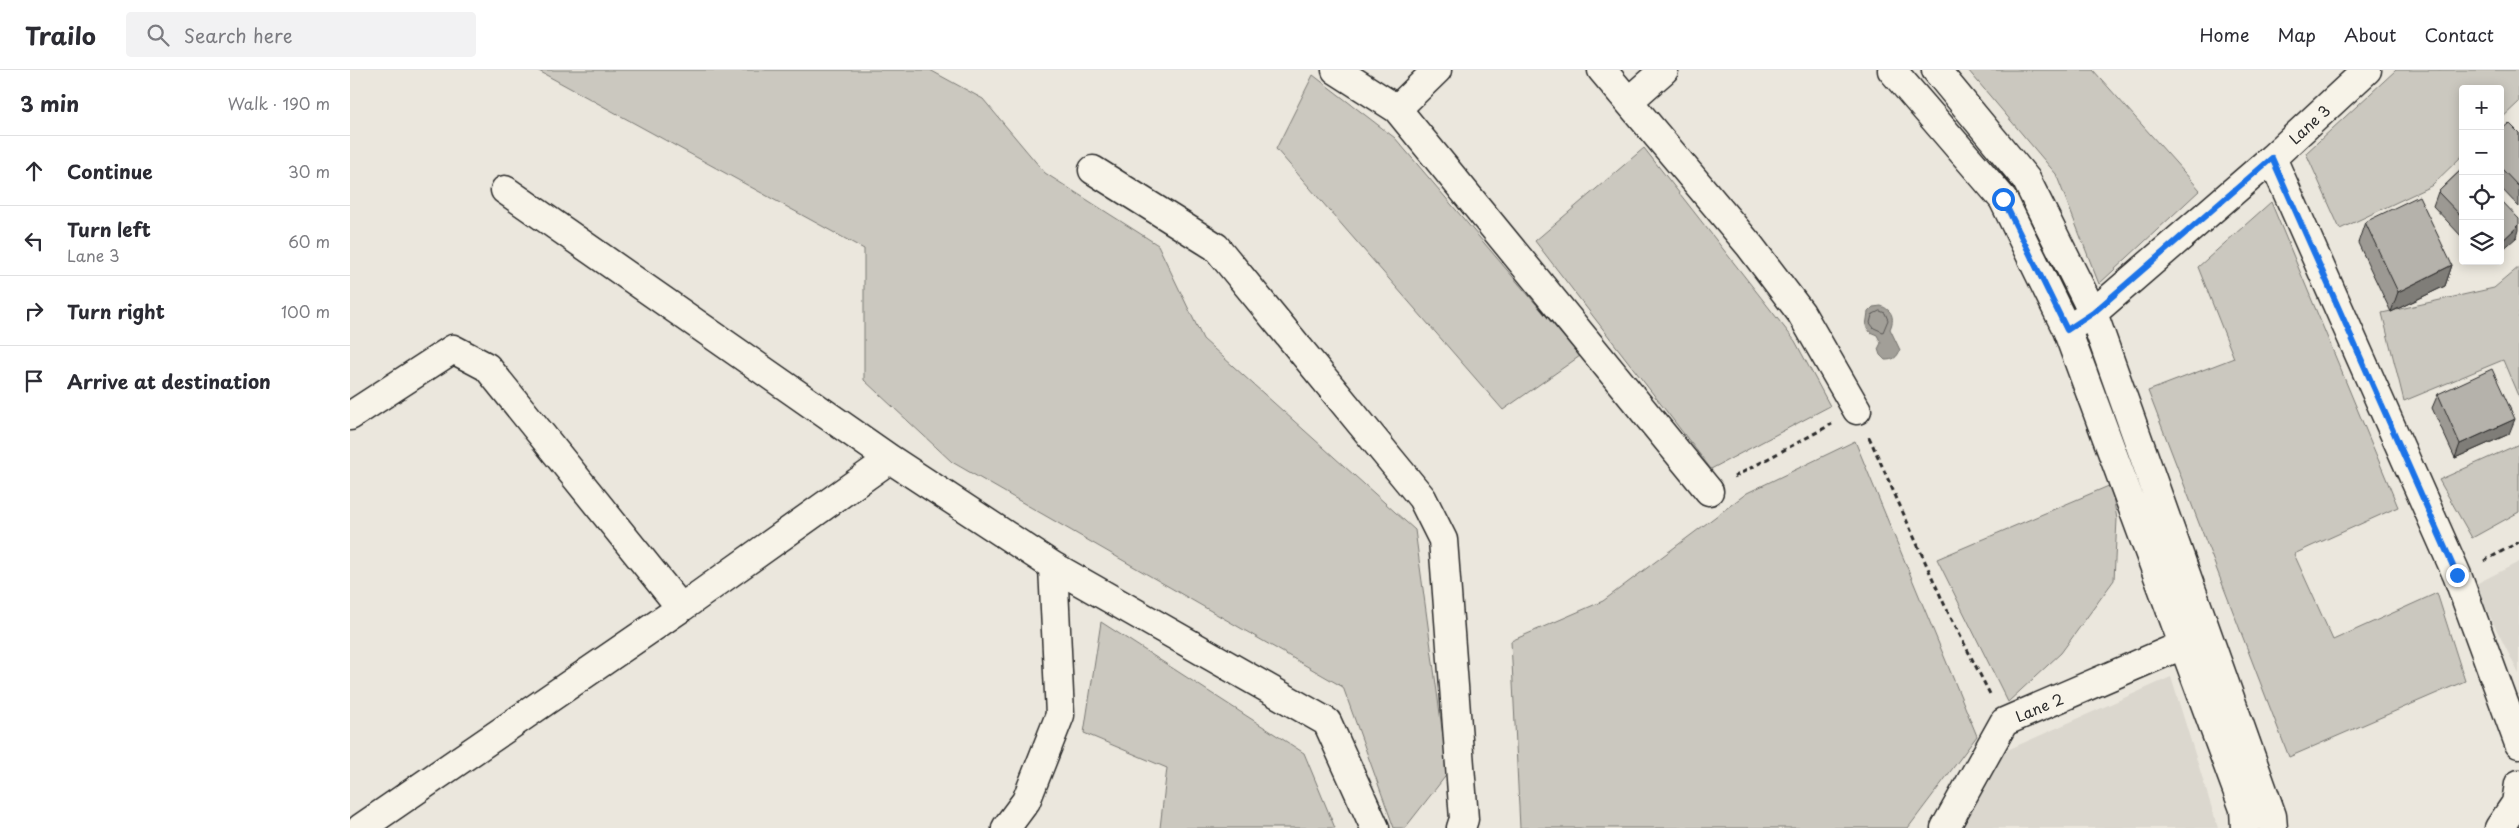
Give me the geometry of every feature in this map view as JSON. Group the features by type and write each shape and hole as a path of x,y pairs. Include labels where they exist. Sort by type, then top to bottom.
{"street":[{"path":"1336,70 1397,109 1709,491"},
{"path":"1397,109 1437,70"},
{"path":"1602,70 1750,246 1801,313 1857,410"},
{"path":"1628,101 1664,70"},
{"path":"1892,70 2003,199 2067,330 2185,644 2244,809 2245,828"},
{"path":"1936,70 2026,178 2093,313 2272,816 2273,828"},
{"name":"Lane 3","path":"2067,330 2093,313 2272,158 2367,70"},
{"path":"2272,158 2457,575 2519,744"},
{"path":"1093,170 1216,247 1422,498 1443,540 1464,819 1461,828"},
{"path":"505,190 890,459 1053,566 1327,722 1376,828"},
{"path":"350,416 453,348 487,367 681,608"},
{"path":"361,828 681,608 890,459"},
{"path":"1006,828 1026,800 1060,714 1053,566"},
{"name":"Lane 2","path":"1945,828 2004,722 2185,644"},
{"path":"2500,828 2516,803 2519,784"}],"path":[{"path":"1709,491 1857,410 1945,606 2004,722"},
{"path":"2457,575 2519,542"}],"shaded area":[{"path":"537,70 930,70 983,99 1045,173 1158,245 1203,339 1415,530 1448,773 1405,828 1394,828 1343,687 952,462 864,380 864,249"},
{"path":"1968,70 2093,70 2200,190 2099,284 2056,174"},
{"path":"2396,70 2519,70 2519,102 2504,116 2504,85 2459,85 2459,159 2431,186 2340,229 2306,153"},
{"path":"1313,75 1395,138 1580,356 1503,410 1276,149"},
{"path":"1644,148 1795,341 1830,406 1711,469 1535,241"},
{"path":"2271,202 2398,507 2294,554 2333,640 2437,593 2465,681 2289,757 2148,391 2234,358 2198,267"},
{"path":"2519,267 2519,398 2503,360 2404,401 2382,313 2494,288"},
{"path":"1855,441 1977,736 1908,828 1520,828 1511,641 1603,601 1747,493"},
{"path":"2519,444 2519,512 2472,538 2439,480"},
{"path":"2111,485 2117,519 2114,580 2061,653 2008,702 1937,559"},
{"path":"2519,562 2519,674 2474,585"},
{"path":"1101,622 1304,753 1335,828 1160,828 1167,768 1084,733"},
{"path":"2171,677 2218,828 1949,828 1985,760"}],"water":[{"path":"1881,306 1890,312 1892,321 1890,329 1900,350 1896,357 1890,360 1885,360 1880,355 1878,349 1881,343 1877,335 1870,332 1866,326 1868,312 1873,307"}],"building":[{"path":"2509,123 2519,133 2519,187 2504,171 2504,127"},
{"path":"2459,172 2459,214 2438,192"},
{"path":"2419,196 2452,265 2398,292 2365,222"},
{"path":"2504,203 2519,219 2519,225 2504,239"},
{"path":"2492,369 2515,419 2460,444 2438,394"}],"route":[{"path":"2003,199 2067,330 2093,313 2272,158 2457,575"}]}
